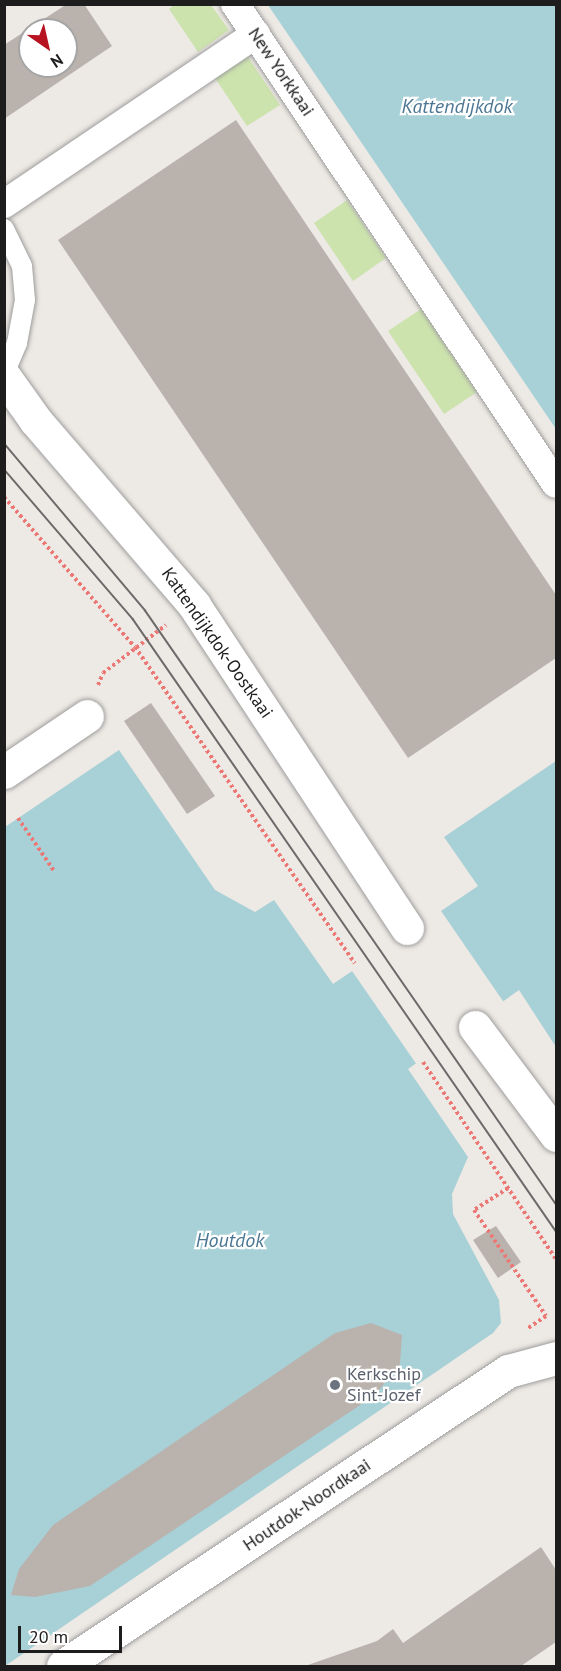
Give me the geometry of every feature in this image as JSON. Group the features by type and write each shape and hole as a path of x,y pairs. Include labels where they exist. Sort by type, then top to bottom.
{"street":[{"name":"New Yorkkaai","path":"235,4 556,484"},
{"path":"4,204 256,34"},
{"name":"Kattendijkdok-Oostkaai","path":"4,375 36,421 194,606 407,928"},
{"path":"4,772 87,716"},
{"path":"475,1027 556,1135"},
{"name":"Houtdok-Noordkaai","path":"63,1666 508,1371 556,1358"}],"lane":[{"path":"4,229 22,266 25,300 17,344 4,375"}],"path":[{"path":"4,497 135,647 355,963"},
{"path":"87,716 103,673 135,647 194,606"},
{"path":"18,818 54,871"},
{"path":"423,1062 556,1259"},
{"path":"508,1188 474,1210 546,1316 516,1336"}],"green space":[{"path":"174,5 211,5 229,30 198,52 169,9"},
{"path":"248,57 280,105 247,126 215,78"},
{"path":"347,200 386,258 353,281 314,223"},
{"path":"421,309 477,392 444,414 388,331"}],"water":[{"name":"Kattendijkdok","path":"268,5 556,5 556,429"},
{"name":"Houtdok","path":"119,750 215,890 255,912 274,900 333,984 478,886 444,837 556,761 556,1047 519,990 408,1069 468,1157 452,1194 453,1214 499,1300 501,1323 493,1333 5,1666 5,827"}],"pier":[{"path":"439,908 505,1004 417,1065 350,968"}],"building":[{"path":"67,4 84,4 112,46 78,69 78,18 45,18"},
{"path":"18,36 18,78 65,78 4,119 4,45"},
{"path":"236,120 556,595 556,658 408,758 58,240"},
{"path":"151,703 215,796 187,814 124,721"},
{"path":"496,1226 521,1262 498,1278 473,1240"},
{"name":"Kerkschip Sint-Jozef","path":"371,1323 402,1335 400,1364 375,1395 90,1586 35,1597 11,1595 19,1569 53,1525 335,1333"},
{"path":"541,1547 556,1570 556,1642 521,1666 305,1666 377,1641 393,1629 403,1643"}],"tram line":[{"path":"4,443 145,610 556,1204"},
{"path":"4,469 133,619 556,1231"}],"place":[{"name":"Kerkschip Sint-Jozef","path":"335,1385"}]}
